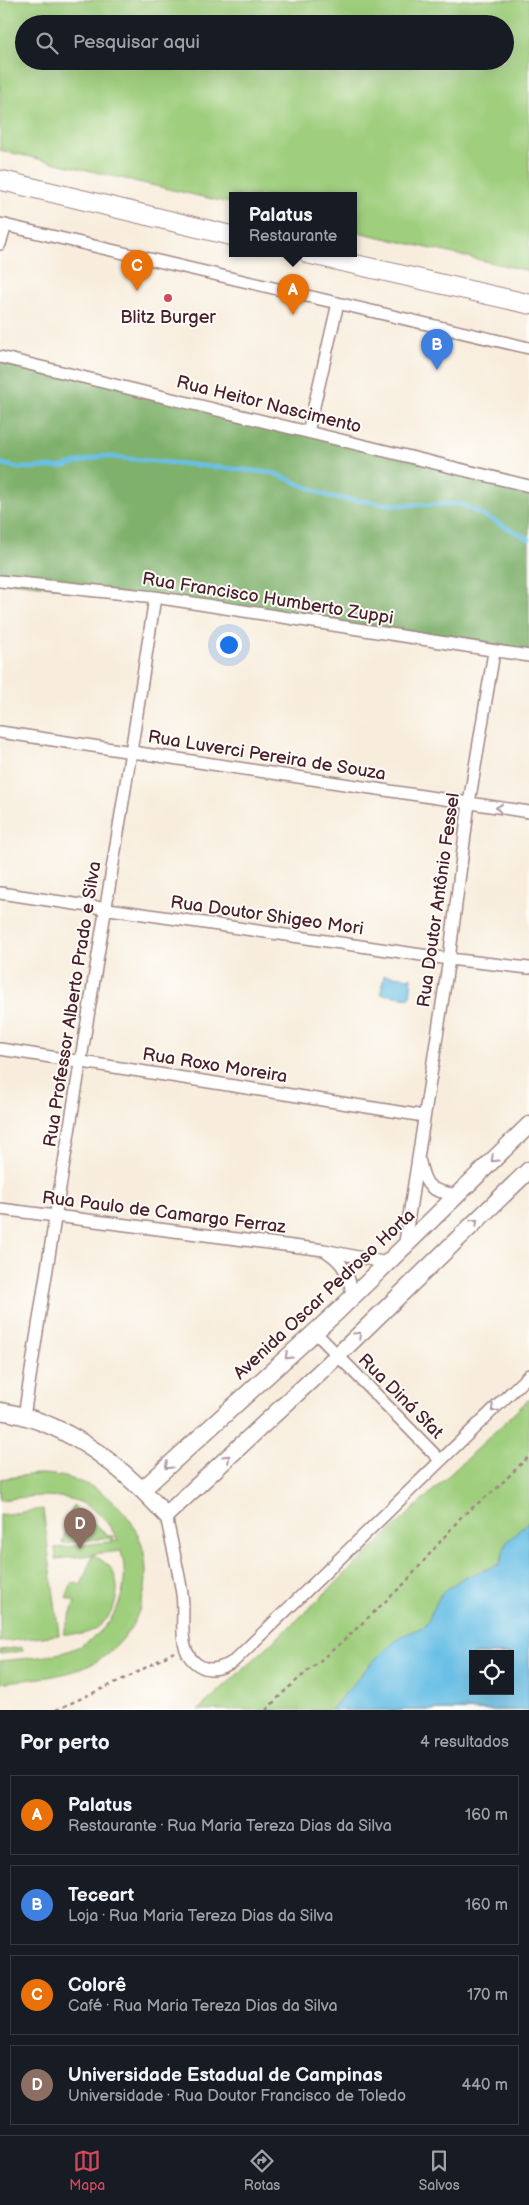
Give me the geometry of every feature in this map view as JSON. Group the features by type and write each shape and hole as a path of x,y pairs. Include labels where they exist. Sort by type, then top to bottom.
{"main road":[{"path":"0,180 229,235"},
{"path":"322,257 529,304"},
{"name":"Avenida Oscar Pedroso Horta","path":"143,1489 315,1332 404,1248 529,1125"},
{"path":"0,1411 64,1430 108,1460 143,1489 166,1515 337,1356 529,1170"}],"street":[{"path":"0,244 3,224 529,348"},
{"path":"308,432 338,304"},
{"name":"Rua Heitor Nascimento","path":"0,357 529,486"},
{"name":"Rua Francisco Humberto Zuppi","path":"0,581 154,597 529,656"},
{"name":"Rua Professor Alberto Prado e Silva","path":"24,1417 54,1215 132,752 154,597"},
{"name":"Rua Doutor Antônio Fessel","path":"404,1248 450,959 469,804 494,652"},
{"name":"Rua Luverci Pereira de Souza","path":"0,732 529,812"},
{"name":"Rua Doutor Shigeo Mori","path":"0,893 450,959 529,968"},
{"name":"Rua Roxo Moreira","path":"0,1049 424,1116"},
{"name":"Rua Doutor Antônio Fessel","path":"418,1153 423,1178 430,1187 437,1192 458,1195"},
{"name":"Rua Paulo de Camargo Ferraz","path":"0,1209 324,1250 387,1263"},
{"path":"324,1250 338,1259 347,1270 352,1297"},
{"name":"Rua Diná Sfat","path":"315,1332 440,1460"},
{"path":"166,1515 183,1595 185,1647 187,1654 194,1662 204,1668 226,1666 234,1661 529,1375"}],"path":[{"path":"266,1710 405,1583 462,1516 496,1489 529,1456"},
{"path":"56,1710 132,1675 185,1647"}],"green space":[{"path":"0,0 529,0 529,271 357,232 357,192 229,192 229,203 0,150"},
{"path":"0,357 529,486 529,656 155,597 0,581"},
{"path":"529,1399 529,1710 198,1710 297,1620"},
{"path":"36,1474 62,1476 87,1484 108,1497 125,1513 137,1533 145,1556 146,1581 140,1608 129,1631 118,1644 99,1660 64,1674 0,1683 0,1661 64,1652 87,1642 99,1633 116,1610 124,1581 121,1551 93,1554 109,1566 113,1572 116,1581 116,1601 107,1619 92,1631 80,1634 63,1634 75,1602 66,1598 72,1582 81,1585 93,1555 56,1559 55,1548 118,1541 108,1524 96,1511 68,1498 35,1496 0,1500 0,1479"},
{"path":"73,1505 109,1536 113,1536 114,1540 112,1541 108,1538 62,1543"},
{"path":"43,1509 59,1635 0,1642 0,1515"},
{"path":"22,1647 23,1651 0,1654 0,1650"}],"water":[{"path":"384,975 412,978 410,998 381,994"},
{"path":"529,1521 529,1710 331,1710 374,1660 401,1636 425,1626 441,1594 461,1579 500,1564 506,1543"}],"waterway":[{"path":"0,463 18,468 62,467 101,456 274,473 330,497 394,505 461,504 529,539"}],"place":[{"name":"Colorê","path":"137,291"},
{"name":"Blitz Burger","path":"168,298"},
{"name":"Palatus","path":"293,315"},
{"name":"Teceart","path":"437,370"},
{"name":"Universidade Estadual de Campinas","path":"80,1549"}]}
